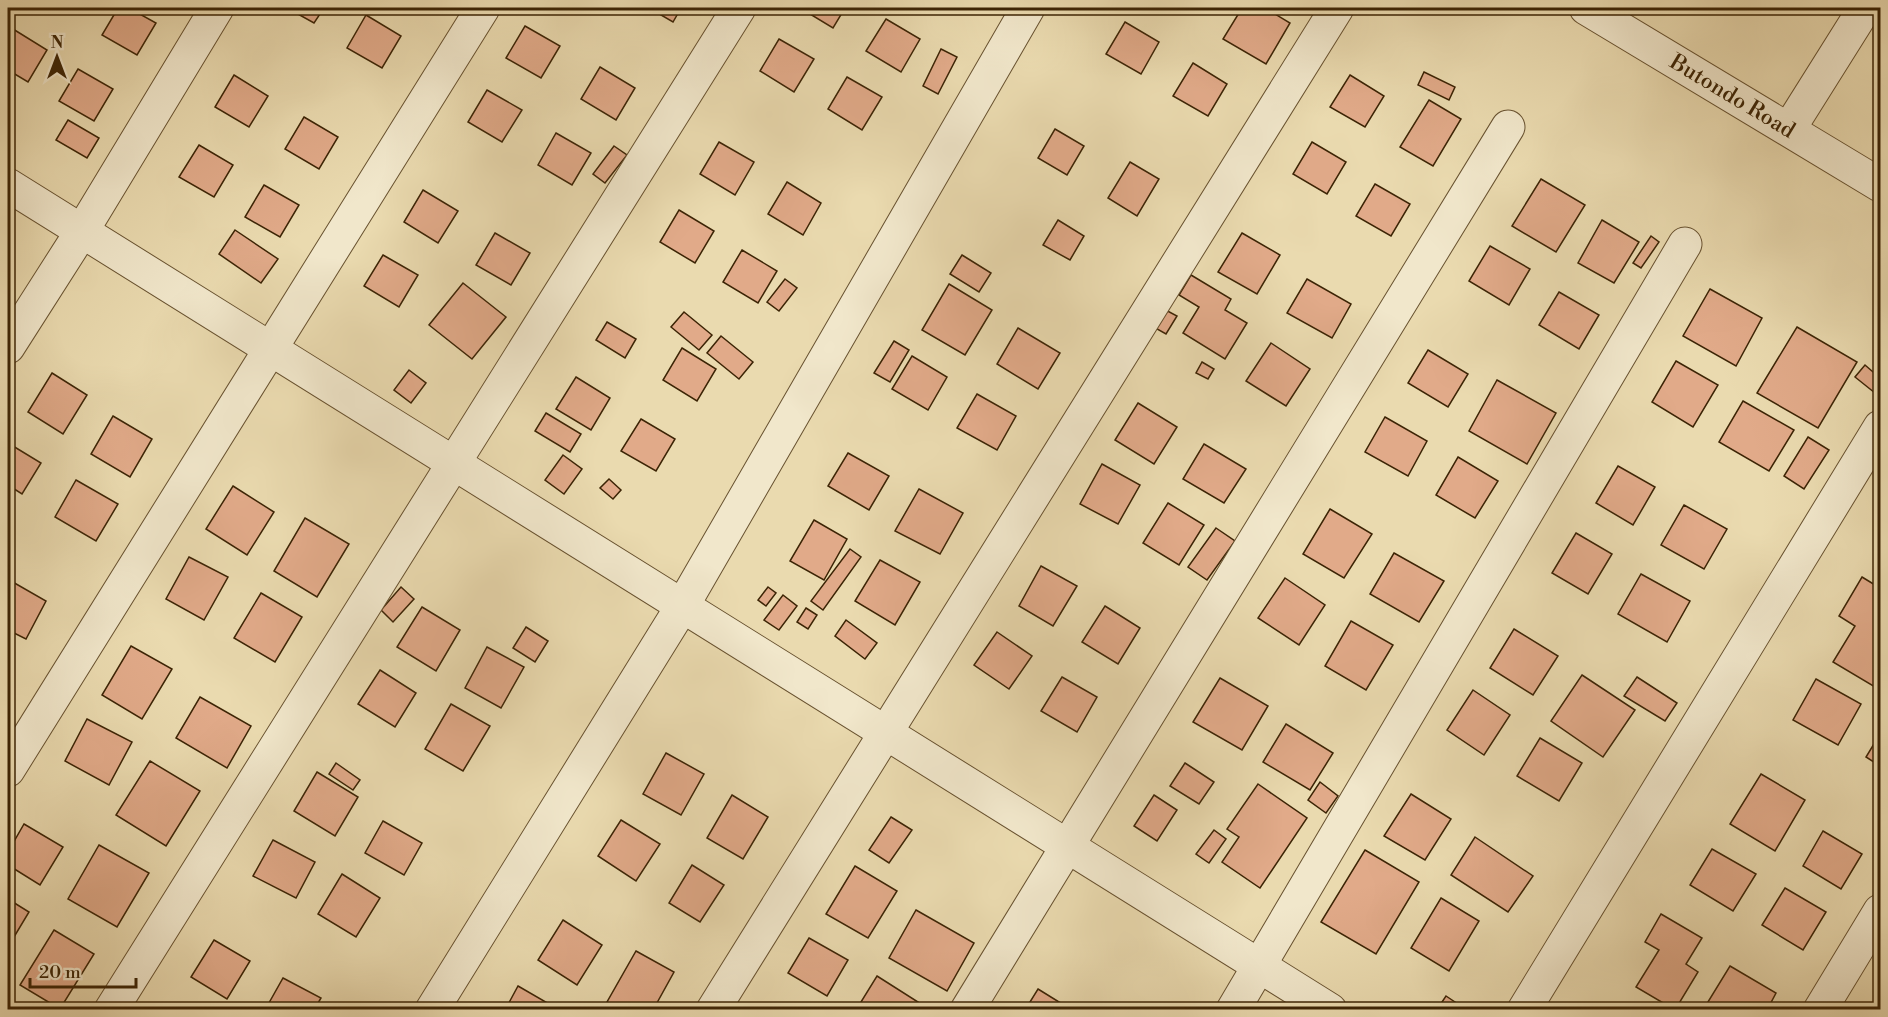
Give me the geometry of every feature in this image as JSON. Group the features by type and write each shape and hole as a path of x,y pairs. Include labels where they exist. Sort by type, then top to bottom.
{"street":[{"path":"8,347 82,231 217,8"},
{"path":"8,770 483,8"},
{"path":"111,1010 740,8"},
{"path":"432,1010 683,605 1028,8"},
{"path":"712,1010 1337,8"},
{"path":"1789,129 1865,8"},
{"name":"Butondo Road","path":"1603,12 1881,185"},
{"path":"967,1010 1508,128"},
{"path":"8,185 1262,965 1330,1010"},
{"path":"1233,1010 1262,965 1685,244"},
{"path":"1524,1010 1881,427"},
{"path":"1820,1010 1881,911"}],"building":[{"path":"118,8 129,8 156,23 137,55 102,35"},
{"path":"287,8 324,8 314,23"},
{"path":"649,8 681,8 673,22"},
{"path":"800,8 845,8 833,28"},
{"path":"1242,8 1265,8 1290,23 1266,64 1223,39"},
{"path":"366,15 401,36 382,68 347,48"},
{"path":"886,19 920,39 901,72 866,51"},
{"path":"1125,22 1159,42 1141,74 1106,54"},
{"path":"525,26 560,46 541,78 506,58"},
{"path":"13,29 47,50 28,82 8,70 8,38"},
{"path":"779,39 814,59 794,92 760,71"},
{"path":"941,49 957,57 938,94 923,86"},
{"path":"1193,63 1227,84 1208,116 1173,96"},
{"path":"600,67 635,88 616,120 581,99"},
{"path":"78,69 113,89 94,121 59,101"},
{"path":"1424,72 1455,87 1449,100 1418,85"},
{"path":"234,75 268,96 249,127 215,107"},
{"path":"1350,75 1384,96 1365,127 1330,107"},
{"path":"847,77 882,97 862,130 828,109"},
{"path":"487,90 522,110 502,142 468,122"},
{"path":"1429,100 1461,119 1433,166 1400,147"},
{"path":"304,117 338,137 319,169 285,149"},
{"path":"68,120 99,138 87,158 56,140"},
{"path":"1055,129 1084,146 1067,175 1038,158"},
{"path":"556,133 591,153 572,185 538,165"},
{"path":"719,142 754,162 735,195 700,174"},
{"path":"1312,142 1346,162 1327,194 1293,174"},
{"path":"199,145 233,165 214,197 179,177"},
{"path":"614,146 627,155 605,183 593,174"},
{"path":"1130,162 1159,179 1137,216 1108,198"},
{"path":"1541,179 1585,205 1556,252 1512,226"},
{"path":"787,182 821,203 803,235 768,214"},
{"path":"1375,184 1410,204 1391,236 1356,216"},
{"path":"264,185 299,205 280,237 245,217"},
{"path":"423,190 458,211 438,243 404,222"},
{"path":"679,210 714,231 695,263 660,242"},
{"path":"1058,220 1084,236 1070,260 1043,245"},
{"path":"1602,220 1639,242 1614,283 1578,263"},
{"path":"235,230 278,259 261,283 219,254"},
{"path":"495,233 530,253 511,285 476,265"},
{"path":"1242,233 1280,255 1257,294 1218,272"},
{"path":"1651,236 1659,242 1641,268 1633,263"},
{"path":"1490,246 1530,269 1509,305 1469,281"},
{"path":"742,250 777,271 758,303 723,282"},
{"path":"383,255 418,275 399,307 364,286"},
{"path":"962,255 991,273 979,292 950,274"},
{"path":"1191,275 1231,299 1225,310 1247,323 1225,359 1183,333 1199,307 1179,295"},
{"path":"785,279 797,288 779,311 767,302"},
{"path":"1307,279 1351,304 1332,338 1287,313"},
{"path":"463,283 506,317 472,359 429,325"},
{"path":"949,284 992,310 965,355 922,330"},
{"path":"1710,289 1762,318 1736,366 1683,336"},
{"path":"1559,292 1599,315 1579,349 1539,325"},
{"path":"1160,307 1177,316 1166,334 1150,325"},
{"path":"684,312 712,335 699,350 671,327"},
{"path":"607,322 636,339 625,358 596,340"},
{"path":"1797,327 1857,362 1818,428 1757,393"},
{"path":"1018,328 1060,353 1038,389 997,364"},
{"path":"721,336 753,362 739,379 707,353"},
{"path":"894,341 909,350 890,382 874,373"},
{"path":"1271,343 1310,369 1286,406 1246,381"},
{"path":"682,348 716,369 697,401 663,380"},
{"path":"1428,350 1468,374 1448,407 1408,383"},
{"path":"912,356 947,377 928,410 892,389"},
{"path":"1676,361 1718,385 1693,427 1652,402"},
{"path":"1202,362 1214,369 1208,379 1196,373"},
{"path":"1865,365 1880,378 1880,386 1875,393 1855,377"},
{"path":"409,370 426,383 411,403 394,390"},
{"path":"52,373 87,395 63,434 28,412"},
{"path":"576,377 610,398 591,430 556,409"},
{"path":"1497,380 1556,413 1527,464 1469,431"},
{"path":"977,394 1016,416 997,450 957,428"},
{"path":"1743,401 1794,430 1769,471 1719,442"},
{"path":"1138,403 1177,427 1154,464 1115,440"},
{"path":"546,413 581,434 570,452 535,431"},
{"path":"113,416 152,439 130,477 91,454"},
{"path":"1385,417 1427,441 1408,476 1365,452"},
{"path":"641,419 675,439 656,471 621,451"},
{"path":"1808,437 1829,450 1804,489 1784,476"},
{"path":"8,443 41,463 22,494 8,485"},
{"path":"1204,444 1246,469 1224,503 1183,479"},
{"path":"848,453 889,476 869,510 828,486"},
{"path":"563,455 582,469 564,494 545,480"},
{"path":"1458,457 1498,481 1475,518 1436,495"},
{"path":"1102,464 1140,485 1118,524 1080,504"},
{"path":"1618,466 1655,487 1633,525 1596,503"},
{"path":"609,479 621,490 613,499 600,488"},
{"path":"76,480 118,504 96,541 55,517"},
{"path":"233,486 274,512 247,555 206,529"},
{"path":"919,489 963,513 940,554 895,531"},
{"path":"1168,503 1204,525 1179,565 1143,543"},
{"path":"1684,505 1727,529 1704,569 1661,545"},
{"path":"1330,509 1372,534 1344,578 1303,554"},
{"path":"305,518 349,544 317,597 274,571"},
{"path":"814,520 847,539 824,580 790,561"},
{"path":"1216,528 1235,541 1207,580 1188,567"},
{"path":"1576,533 1612,554 1588,594 1552,573"},
{"path":"850,549 861,557 823,610 811,601"},
{"path":"1394,553 1444,581 1419,622 1370,594"},
{"path":"189,557 228,577 204,620 166,599"},
{"path":"880,560 920,582 895,625 855,601"},
{"path":"1041,566 1077,586 1053,626 1019,606"},
{"path":"1641,574 1690,601 1667,642 1618,614"},
{"path":"1862,577 1880,588 1880,690 1833,662 1855,626 1839,616"},
{"path":"1285,578 1325,605 1299,645 1258,618"},
{"path":"11,581 46,601 26,639 8,630 8,588"},
{"path":"401,587 414,599 393,622 381,610"},
{"path":"768,587 776,593 766,606 758,600"},
{"path":"261,593 302,617 275,662 234,638"},
{"path":"783,595 797,606 779,630 764,620"},
{"path":"1105,606 1140,628 1118,664 1082,642"},
{"path":"422,607 460,630 436,671 397,647"},
{"path":"806,608 817,615 808,629 797,622"},
{"path":"846,620 877,643 865,659 835,636"},
{"path":"1351,621 1393,645 1366,690 1325,666"},
{"path":"526,627 548,641 535,662 513,648"},
{"path":"1514,629 1558,656 1533,695 1490,668"},
{"path":"997,632 1032,656 1009,689 974,665"},
{"path":"131,646 172,669 142,719 102,695"},
{"path":"487,647 524,667 501,708 465,688"},
{"path":"380,670 416,693 395,727 358,704"},
{"path":"1582,675 1635,710 1603,757 1551,721"},
{"path":"1062,677 1097,697 1077,732 1041,711"},
{"path":"1637,677 1677,703 1665,721 1624,696"},
{"path":"1220,678 1268,706 1242,750 1193,722"},
{"path":"1816,679 1861,704 1838,745 1793,720"},
{"path":"1473,690 1510,715 1484,755 1447,730"},
{"path":"200,697 251,726 227,768 176,738"},
{"path":"451,704 490,726 463,771 425,749"},
{"path":"87,719 132,742 109,785 65,761"},
{"path":"1286,724 1333,753 1310,790 1263,762"},
{"path":"1880,734 1880,766 1866,757"},
{"path":"1540,738 1582,763 1559,801 1517,776"},
{"path":"666,753 704,774 681,815 643,794"},
{"path":"150,761 200,791 166,846 116,815"},
{"path":"336,763 360,780 353,790 329,774"},
{"path":"1185,763 1214,782 1199,804 1170,786"},
{"path":"317,772 358,797 335,836 294,811"},
{"path":"1761,774 1805,800 1775,851 1730,824"},
{"path":"1320,782 1338,796 1326,813 1308,800"},
{"path":"1258,784 1307,818 1260,888 1222,862 1239,837 1227,829"},
{"path":"1411,794 1451,819 1425,860 1384,836"},
{"path":"732,795 768,817 743,859 707,838"},
{"path":"1154,795 1177,810 1157,841 1134,826"},
{"path":"891,817 912,830 889,863 869,850"},
{"path":"621,820 660,844 636,881 598,856"},
{"path":"383,821 422,843 404,875 365,853"},
{"path":"24,824 63,847 40,885 8,865 8,852"},
{"path":"1214,830 1226,839 1209,863 1196,854"},
{"path":"1823,831 1862,854 1841,889 1803,866"},
{"path":"1475,837 1533,876 1508,912 1451,875"},
{"path":"273,840 315,862 296,898 253,876"},
{"path":"99,845 149,873 117,927 68,899"},
{"path":"1712,849 1756,874 1733,911 1690,885"},
{"path":"1365,850 1419,882 1376,954 1321,922"},
{"path":"692,865 724,885 700,922 669,903"},
{"path":"855,866 897,891 868,938 826,914"},
{"path":"342,874 380,898 356,937 318,914"},
{"path":"1785,888 1826,912 1803,950 1762,925"},
{"path":"1441,898 1479,921 1449,971 1411,948"},
{"path":"8,899 29,912 8,947"},
{"path":"916,910 974,943 947,991 889,958"},
{"path":"1661,914 1702,938 1686,964 1698,972 1675,1010 1636,987 1659,950 1645,942"},
{"path":"563,920 602,945 577,985 538,960"},
{"path":"54,930 94,954 60,1009 20,985"},
{"path":"809,938 848,960 827,996 788,973"},
{"path":"214,940 250,961 227,999 191,977"},
{"path":"636,951 674,972 653,1010 622,1010 607,1002"},
{"path":"1730,966 1776,993 1767,1010 1703,1010"},
{"path":"877,976 918,1002 913,1010 856,1010"},
{"path":"283,978 321,998 314,1010 265,1010"},
{"path":"518,986 551,1005 549,1010 505,1010"},
{"path":"1038,989 1072,1010 1025,1010"},
{"path":"1446,996 1467,1010 1440,1010 1438,1008"},
{"path":"174,1003 184,1010 170,1010"}]}
